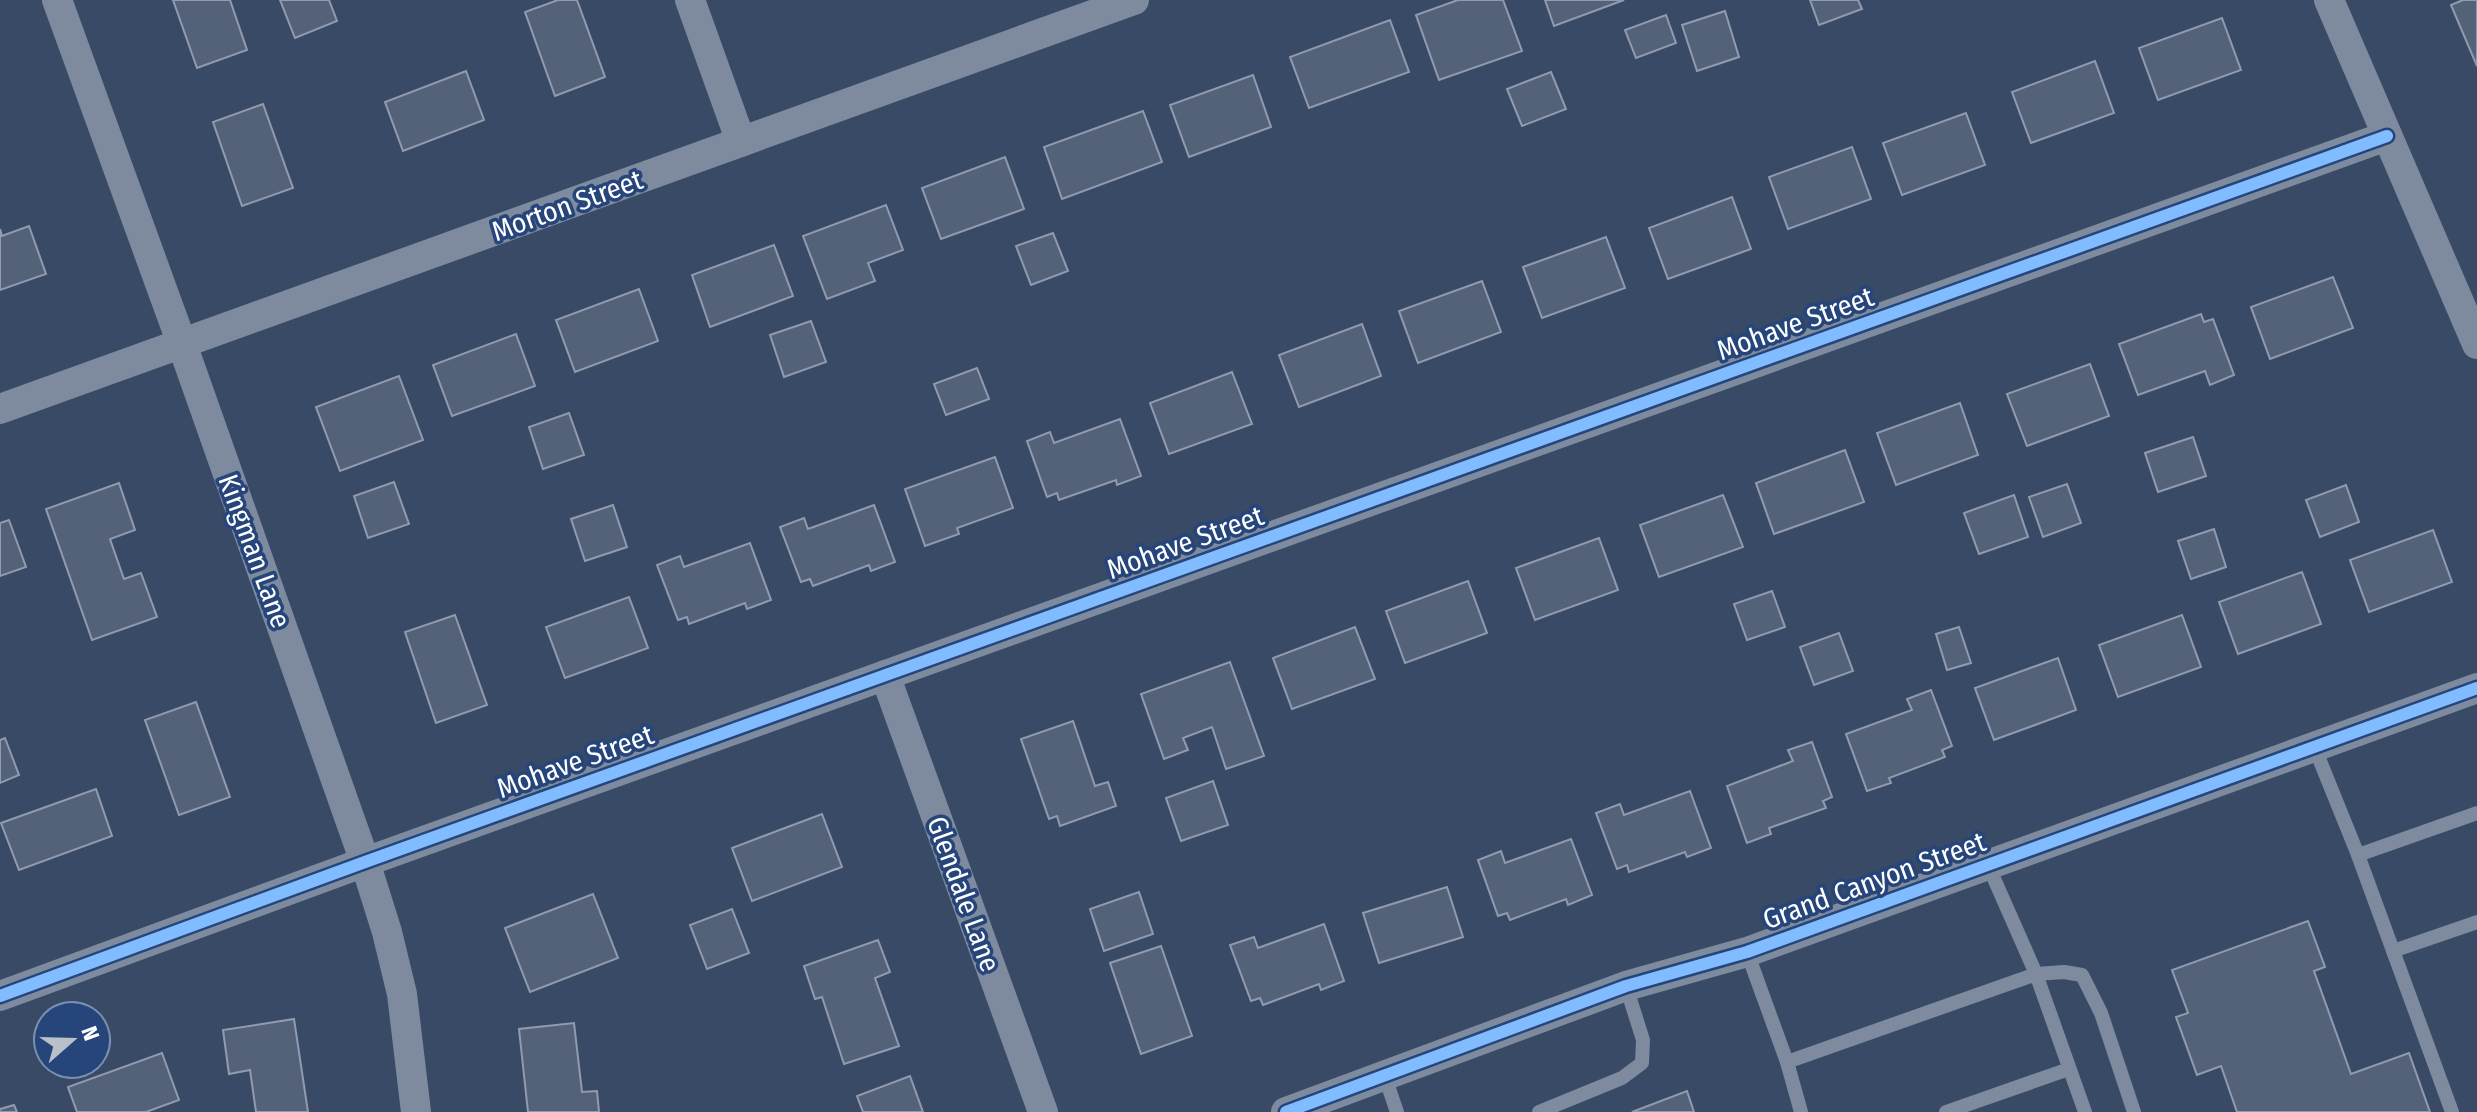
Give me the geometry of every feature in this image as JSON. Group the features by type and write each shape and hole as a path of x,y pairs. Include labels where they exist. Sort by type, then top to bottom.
{"street":[{"name":"Kingman Lane","path":"57,0 365,862 402,994 416,1112"},
{"path":"690,0 741,142"},
{"name":"Morton Street","path":"0,409 1134,0"},
{"path":"2329,0 2477,344"},
{"name":"Mohave Street","path":"0,996 2387,136"},
{"name":"Glendale Lane","path":"885,675 1043,1112"},
{"name":"Grand Canyon Street","path":"1286,1112 1626,986 1747,952 2477,688"}],"lane":[{"path":"2314,746 2358,855 2452,1112"},
{"path":"2358,855 2477,813"},
{"path":"1988,865 2036,974 2085,1112"},
{"path":"2393,951 2477,922"},
{"path":"1747,952 1787,1062 1801,1112"},
{"path":"1787,1062 2036,974 2064,972 2082,975 2101,1013 2134,1112"},
{"path":"1539,1112 1622,1078 1642,1063 1643,1040 1626,986"},
{"path":"1946,1112 2069,1069"},
{"path":"1384,1074 1397,1112"}],"building":[{"path":"173,0 230,0 247,50 197,68"},
{"path":"280,0 329,0 337,21 295,38"},
{"path":"558,0 577,0 605,77 555,96 525,12"},
{"path":"1458,0 1503,0 1522,51 1439,80 1416,15"},
{"path":"1545,0 1624,0 1554,26"},
{"path":"1810,0 1858,0 1862,9 1819,25"},
{"path":"2463,0 2477,0 2477,66 2451,5"},
{"path":"1725,11 1739,57 1697,71 1682,25"},
{"path":"1666,15 1676,43 1636,58 1625,30"},
{"path":"2222,18 2241,70 2158,100 2139,48"},
{"path":"1390,20 1409,72 1309,108 1290,57"},
{"path":"2095,61 2114,113 2031,143 2012,92"},
{"path":"466,71 484,120 403,151 385,102"},
{"path":"1551,72 1566,109 1522,126 1507,89"},
{"path":"1253,75 1271,127 1189,157 1170,105"},
{"path":"263,104 293,188 242,206 213,122"},
{"path":"1143,111 1162,162 1062,199 1044,147"},
{"path":"1966,113 1985,165 1902,195 1883,143"},
{"path":"1852,147 1871,199 1788,229 1769,177"},
{"path":"1005,157 1024,209 941,239 922,188"},
{"path":"1732,197 1751,249 1668,279 1649,228"},
{"path":"886,205 903,250 868,263 875,281 827,299 803,236"},
{"path":"29,226 46,274 0,290 0,229 2,236"},
{"path":"1053,233 1068,271 1031,285 1016,246"},
{"path":"1606,237 1625,288 1542,318 1523,267"},
{"path":"774,245 793,296 710,327 692,275"},
{"path":"2333,277 2353,328 2270,359 2251,307"},
{"path":"1482,281 1501,332 1418,363 1399,311"},
{"path":"639,289 658,341 575,372 556,320"},
{"path":"2201,314 2204,322 2213,319 2234,375 2210,385 2205,371 2138,395 2119,344"},
{"path":"811,321 826,362 784,377 770,335"},
{"path":"1362,324 1381,376 1299,407 1279,355"},
{"path":"516,334 535,386 452,416 433,365"},
{"path":"2090,364 2109,416 2027,446 2007,394"},
{"path":"977,368 989,399 946,415 934,384"},
{"path":"1232,372 1252,424 1169,454 1150,403"},
{"path":"399,376 423,440 340,471 316,407"},
{"path":"1960,403 1978,455 1896,485 1877,433"},
{"path":"569,413 584,455 543,469 529,427"},
{"path":"1120,419 1141,476 1117,485 1116,480 1059,500 1057,493 1047,497 1027,441 1050,432 1054,443"},
{"path":"2193,437 2206,476 2158,492 2145,453"},
{"path":"1845,450 1864,502 1774,534 1756,483"},
{"path":"995,457 1013,508 957,528 959,534 925,546 905,489"},
{"path":"394,482 409,524 368,538 354,496"},
{"path":"119,483 135,530 110,539 124,579 141,573 157,617 92,640 46,509"},
{"path":"2067,484 2081,523 2043,537 2029,497"},
{"path":"2346,485 2359,522 2320,537 2306,500"},
{"path":"1723,495 1743,547 1659,577 1640,525"},
{"path":"2014,495 2028,537 1979,554 1964,513"},
{"path":"613,505 627,547 585,561 571,519"},
{"path":"874,505 895,562 871,571 869,565 813,586 810,579 801,582 780,527 804,518 808,529"},
{"path":"9,520 26,567 0,576 0,523"},
{"path":"2214,529 2226,567 2191,579 2178,541"},
{"path":"2433,530 2452,582 2369,612 2350,560"},
{"path":"1599,538 1618,590 1535,620 1516,568"},
{"path":"750,543 771,600 747,609 745,603 689,624 687,617 678,620 657,565 680,556 684,567"},
{"path":"2302,572 2321,624 2238,654 2219,602"},
{"path":"1468,581 1487,633 1405,663 1386,611"},
{"path":"1772,591 1785,627 1747,640 1734,604"},
{"path":"629,597 648,648 565,678 546,627"},
{"path":"455,615 487,705 436,723 405,632"},
{"path":"2182,615 2201,667 2118,697 2099,645"},
{"path":"1355,627 1375,679 1292,709 1273,658"},
{"path":"1959,627 1971,663 1947,670 1936,634"},
{"path":"1839,633 1853,671 1814,685 1800,647"},
{"path":"2058,658 2076,710 1994,740 1975,688"},
{"path":"1230,662 1264,756 1226,769 1212,727 1183,738 1188,750 1164,759 1141,694"},
{"path":"1931,690 1952,746 1942,750 1945,757 1889,778 1891,783 1867,791 1846,734 1912,710 1907,699"},
{"path":"196,702 230,797 179,815 145,720"},
{"path":"1073,721 1095,786 1108,782 1116,806 1060,826 1057,816 1049,819 1021,739"},
{"path":"5,738 19,775 0,783 0,740"},
{"path":"1812,742 1832,797 1823,801 1826,808 1769,828 1771,834 1747,843 1727,786 1793,761 1788,750"},
{"path":"1213,781 1228,825 1181,841 1166,798"},
{"path":"96,789 112,836 19,870 1,823"},
{"path":"1690,791 1711,848 1687,857 1685,852 1629,872 1627,865 1617,869 1596,813 1620,804 1624,815"},
{"path":"822,814 842,867 752,901 732,848"},
{"path":"1571,839 1592,895 1568,905 1566,899 1510,920 1507,913 1498,916 1478,860 1501,851 1505,863"},
{"path":"1447,887 1463,937 1379,963 1363,913"},
{"path":"1139,892 1153,934 1104,951 1090,909"},
{"path":"593,894 618,958 530,992 505,928"},
{"path":"732,909 749,953 707,969 690,925"},
{"path":"2308,921 2325,967 2314,971 2351,1074 2409,1053 2430,1112 2237,1112 2221,1066 2197,1075 2176,1017 2188,1013 2172,970"},
{"path":"1324,924 1344,981 1321,990 1319,984 1263,1005 1260,998 1251,1001 1230,945 1254,937 1258,948"},
{"path":"878,940 890,972 875,978 899,1046 844,1064 822,997 815,999 804,966"},
{"path":"1161,946 1192,1036 1141,1054 1110,963"},
{"path":"294,1019 308,1112 256,1112 250,1070 229,1074 223,1030"},
{"path":"574,1023 582,1092 597,1091 599,1112 528,1112 519,1029"},
{"path":"162,1053 179,1100 146,1112 77,1112 68,1087 87,1080 112,1080 112,1071"},
{"path":"910,1076 923,1112 863,1112 857,1096"},
{"path":"1687,1091 1694,1112 1632,1112"},
{"path":"14,1105 17,1112 0,1112 0,1109"}],"cycle path":[{"path":"0,996 2387,136"},
{"path":"1286,1112 1626,986 1747,952 2477,688"}]}
